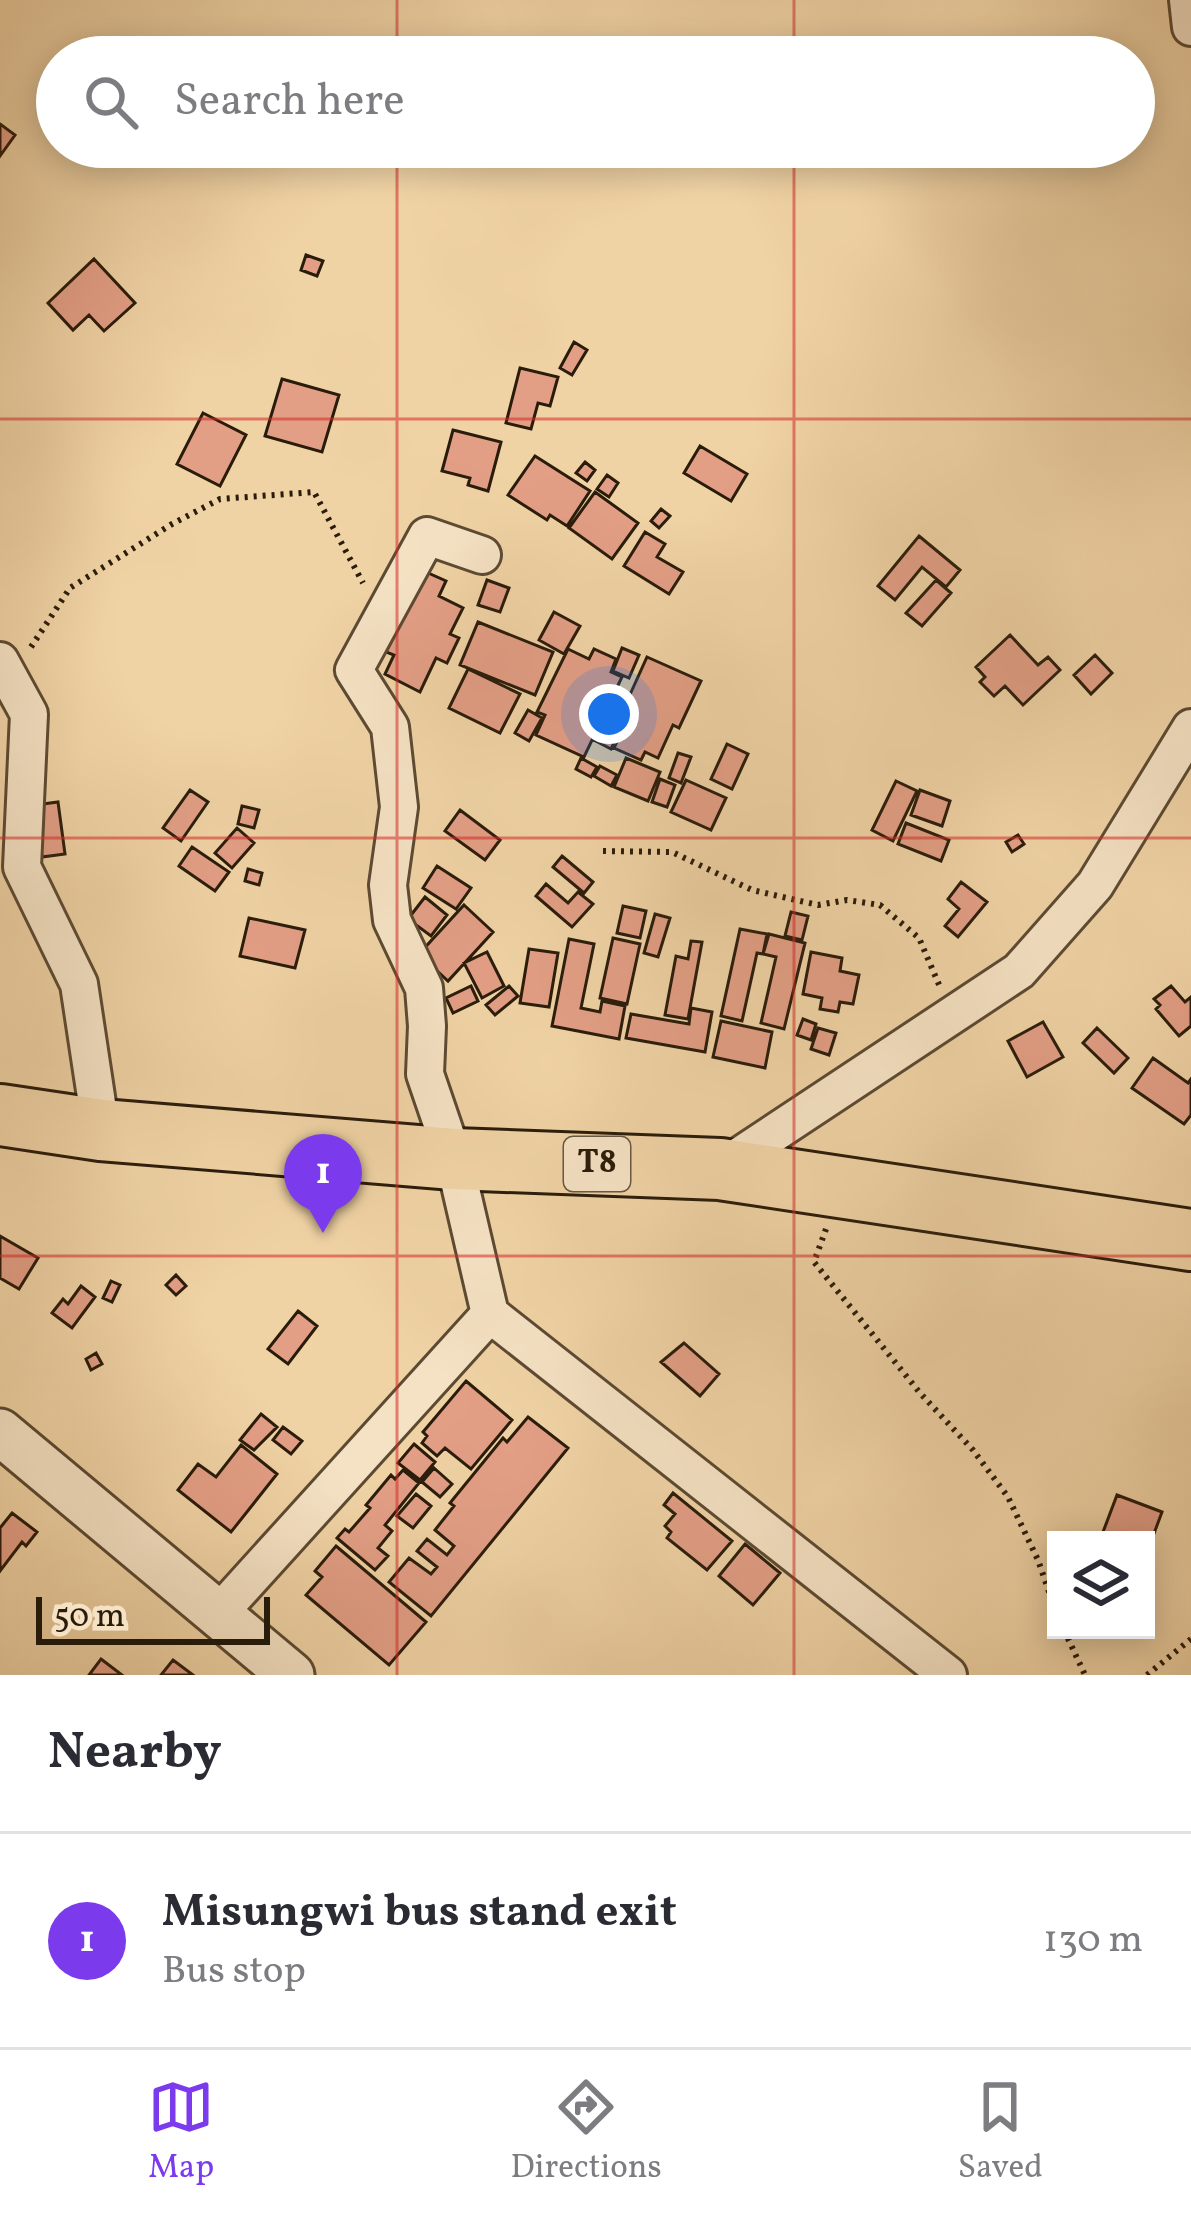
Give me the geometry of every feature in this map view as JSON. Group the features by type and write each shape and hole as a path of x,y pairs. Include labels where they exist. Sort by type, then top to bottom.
{"highway":[{"name":"T8","path":"0,1115 101,1130 454,1159 720,1169 1191,1240"}],"street":[{"path":"1188,0 1191,27"},
{"path":"482,555 427,536 354,670 390,727 399,806 388,885 392,920 424,988 425,1074 454,1159 490,1313 948,1675"},
{"path":"0,661 29,714 22,867 79,984 101,1130"},
{"path":"720,1169 1019,971 1095,885 1191,728"},
{"path":"219,1613 490,1313"},
{"path":"0,1432 291,1675"}],"path":[{"path":"29,714 22,660 70,588 220,500 314,492 384,619"},
{"path":"603,850 672,852 752,890 818,905 847,900 880,905 919,938 954,1015"},
{"path":"814,1262 1008,1498 1047,1586"},
{"path":"1068,1639 1085,1675"},
{"path":"1147,1675 1191,1639"}],"building":[{"path":"0,124 15,135 0,156"},
{"path":"306,255 323,261 317,276 301,270"},
{"path":"94,259 135,303 104,331 89,315 73,330 48,303"},
{"path":"574,342 587,350 572,375 560,368"},
{"path":"520,368 558,377 550,406 538,403 531,429 506,423"},
{"path":"282,379 339,395 322,452 265,436"},
{"path":"203,413 246,435 220,486 177,464"},
{"path":"453,430 501,442 488,491 468,485 470,478 442,471"},
{"path":"700,446 747,474 731,501 684,473"},
{"path":"535,456 590,491 567,526 550,515 547,520 508,495"},
{"path":"585,462 595,470 587,481 576,473"},
{"path":"607,475 618,483 609,497 597,489"},
{"path":"595,492 638,523 612,559 569,528"},
{"path":"661,509 670,516 659,528 651,521"},
{"path":"645,532 665,544 657,557 683,572 669,594 624,566"},
{"path":"919,536 960,570 946,587 922,567 895,600 878,586"},
{"path":"426,572 446,581 439,596 463,608 450,634 459,638 447,663 436,658 420,692 385,674 394,655 386,652"},
{"path":"487,580 509,588 500,612 478,605"},
{"path":"936,580 951,593 922,626 906,613"},
{"path":"554,612 580,626 564,654 539,640"},
{"path":"478,622 553,652 535,695 460,665"},
{"path":"1010,635 1038,665 1048,657 1060,670 1023,705 1005,686 994,696 980,682 985,677 976,667"},
{"path":"622,648 639,655 629,678 613,671"},
{"path":"568,649 589,659 594,649 616,659 611,672 622,677 584,757 536,735 545,715 537,712"},
{"path":"1095,655 1112,673 1091,694 1074,675"},
{"path":"647,657 701,681 679,728 673,725 658,758 645,752 641,760 614,748 635,703 628,699"},
{"path":"468,669 520,694 500,733 449,708"},
{"path":"614,697 632,705 611,749 594,740"},
{"path":"528,710 542,718 529,741 515,733"},
{"path":"727,744 748,754 732,789 711,779"},
{"path":"678,753 691,757 681,783 669,778"},
{"path":"581,758 597,767 591,777 576,769"},
{"path":"626,758 660,772 648,801 614,787"},
{"path":"600,766 617,775 611,786 594,776"},
{"path":"660,779 675,785 667,807 652,802"},
{"path":"686,780 726,798 711,830 671,812"},
{"path":"896,781 917,791 893,841 872,830"},
{"path":"190,790 208,802 181,841 163,828"},
{"path":"920,790 950,801 942,826 911,815"},
{"path":"58,802 65,854 42,857 35,805"},
{"path":"242,806 259,810 254,828 238,824"},
{"path":"460,810 500,840 485,860 445,831"},
{"path":"906,823 949,840 941,861 898,844"},
{"path":"237,828 254,843 232,868 215,853"},
{"path":"1018,835 1024,844 1012,852 1006,842"},
{"path":"192,847 229,872 215,891 179,866"},
{"path":"562,856 593,882 584,893 553,867"},
{"path":"437,866 471,888 456,909 423,888"},
{"path":"248,869 262,873 259,885 245,881"},
{"path":"961,882 987,902 958,937 945,926 959,909 948,899"},
{"path":"546,884 568,903 578,892 593,904 572,927 536,896"},
{"path":"425,897 447,915 431,936 408,919"},
{"path":"464,905 493,932 448,981 419,954"},
{"path":"623,906 646,911 640,938 617,933"},
{"path":"791,912 808,916 802,940 785,936"},
{"path":"655,914 670,918 658,957 644,953"},
{"path":"249,918 305,930 295,968 240,956"},
{"path":"740,929 767,934 763,954 757,953 742,1021 721,1016"},
{"path":"769,934 805,943 784,1029 761,1023 776,957 763,954"},
{"path":"613,938 640,944 627,1004 600,998"},
{"path":"569,939 594,944 581,1008 600,1012 602,1001 625,1006 619,1039 552,1026"},
{"path":"691,941 702,942 688,1019 665,1015 676,956 688,959"},
{"path":"529,949 558,953 549,1007 520,1003"},
{"path":"487,952 504,986 482,998 464,963"},
{"path":"811,952 842,958 840,971 859,975 853,1004 840,1002 838,1012 820,1009 822,998 803,994"},
{"path":"471,986 478,1001 453,1013 446,998"},
{"path":"509,986 518,996 495,1015 486,1005"},
{"path":"1171,986 1185,1002 1191,997 1191,1026 1179,1036 1156,1009 1160,1005 1154,999"},
{"path":"691,1008 712,1012 705,1052 626,1038 631,1014 689,1024"},
{"path":"803,1019 816,1024 811,1040 797,1035"},
{"path":"721,1021 772,1032 765,1068 713,1057"},
{"path":"1043,1022 1063,1057 1027,1077 1008,1041"},
{"path":"818,1028 836,1033 829,1055 811,1049"},
{"path":"1097,1028 1128,1058 1114,1073 1083,1043"},
{"path":"1153,1058 1188,1083 1191,1079 1191,1115 1184,1124 1132,1088"},
{"path":"0,1236 38,1258 19,1289 0,1278"},
{"path":"176,1275 186,1286 176,1295 166,1285"},
{"path":"111,1281 120,1285 112,1302 103,1298"},
{"path":"81,1286 95,1297 72,1328 52,1313 63,1299 68,1304"},
{"path":"298,1311 317,1326 288,1364 268,1349"},
{"path":"684,1343 719,1374 700,1396 661,1362"},
{"path":"96,1353 102,1364 91,1370 86,1359"},
{"path":"466,1381 512,1420 471,1469 445,1448 437,1456 422,1443 427,1436 423,1432"},
{"path":"261,1414 277,1427 254,1450 240,1440"},
{"path":"528,1417 568,1448 431,1616 389,1582 409,1558 431,1574 437,1567 417,1551 427,1539 447,1555 454,1546 435,1530 454,1506 450,1503 503,1438 507,1442"},
{"path":"283,1427 302,1441 291,1454 273,1440"},
{"path":"414,1444 435,1462 420,1480 398,1463"},
{"path":"241,1445 277,1474 231,1532 178,1490 198,1464 216,1477"},
{"path":"434,1468 452,1484 440,1497 422,1482"},
{"path":"403,1470 419,1483 385,1525 392,1531 378,1548 388,1556 375,1570 337,1538 345,1529 349,1532 370,1508 366,1505 391,1475 395,1479"},
{"path":"673,1493 732,1541 707,1570 667,1538 671,1532 665,1526 675,1514 664,1505"},
{"path":"416,1494 431,1506 413,1528 397,1516"},
{"path":"1117,1495 1162,1512 1155,1531 1103,1531"},
{"path":"12,1513 37,1532 26,1546 22,1542 0,1571 0,1528"},
{"path":"745,1544 780,1573 753,1605 719,1576"},
{"path":"336,1546 426,1622 389,1665 306,1595 322,1577 315,1571"},
{"path":"101,1659 122,1675 89,1675"},
{"path":"173,1660 193,1675 161,1675"}],"place":[{"name":"Misungwi bus stand exit","path":"323,1233"}]}
